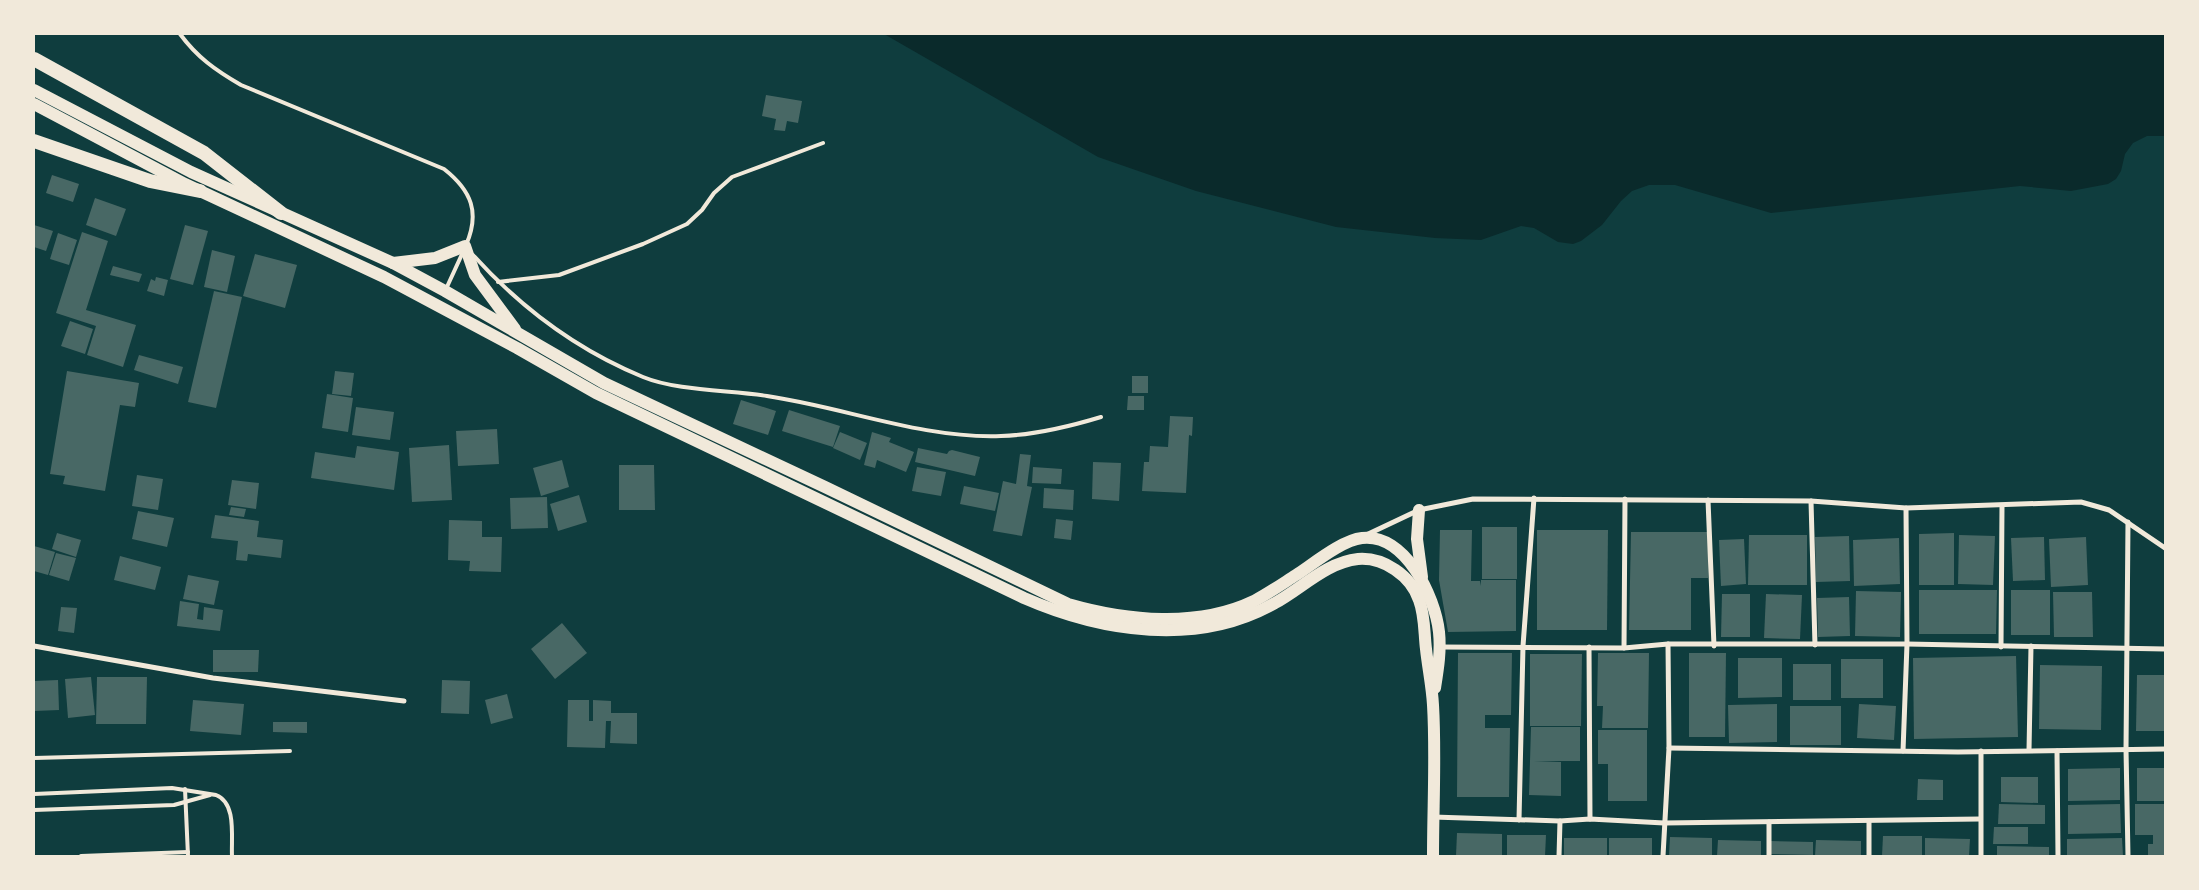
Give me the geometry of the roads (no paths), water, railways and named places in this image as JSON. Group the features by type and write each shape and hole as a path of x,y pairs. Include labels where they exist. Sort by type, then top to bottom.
{"highway":[{"path":"34,60 197,148 227,169 281,213"},
{"path":"34,140 150,181 200,191"}],"main road":[{"path":"34,90 191,172 393,264 445,291 604,383 825,486 1049,597 1088,610 1134,618 1218,613 1254,600 1342,546 1359,538 1378,538 1387,542 1413,567 1423,582 1436,614 1440,647 1433,706"},
{"path":"34,104 200,191 384,277 510,343 596,393 1024,598 1076,618 1131,629 1168,630 1211,625 1260,611 1326,571 1347,561 1373,560 1385,564 1396,570 1414,589 1422,612 1433,706 1433,856"},
{"path":"393,264 435,258 465,246 475,275 518,333"},
{"path":"1419,510 1417,539 1423,582"},
{"path":"1342,546 1347,561"}],"street":[{"path":"1519,820 1523,646 1534,498"},
{"path":"1359,538 1419,510 1473,499 1812,501 1906,508 2081,502 2109,510 2165,548"},
{"path":"1624,648 1626,499"},
{"path":"1708,500 1714,646"},
{"path":"1812,501 1815,645"},
{"path":"2001,647 2002,506"},
{"path":"1903,751 1907,644 1906,508"},
{"path":"2128,522 2126,749 2128,856"},
{"path":"1440,647 1624,648 1668,644 1714,646 1907,644 2165,649"},
{"path":"1663,856 1669,748 1668,644"},
{"path":"34,646 213,678 404,701"},
{"path":"2029,750 2031,646"},
{"path":"1589,647 1590,819"},
{"path":"1669,748 1903,751 2165,749"},
{"path":"1981,751 1981,856"},
{"path":"2057,751 2058,856"},
{"path":"1433,817 1560,821 1590,819 1664,823 1980,819"},
{"path":"1559,856 1560,821"},
{"path":"1869,821 1870,856"},
{"path":"1769,822 1770,856"}],"lane":[{"path":"180,34 193,52 212,68 241,84 444,169 460,184 472,208 474,222 445,291"},
{"path":"498,282 559,275 643,244 687,224 702,210 714,193 732,177 823,143"},
{"path":"465,246 498,282 535,314 581,347 646,379 768,396 949,434 1001,436 1035,433 1101,417"},
{"path":"34,758 290,751"},
{"path":"81,856 188,854 185,789"},
{"path":"34,794 185,789 221,797 229,806 232,856"},
{"path":"34,810 186,803 210,795"}],"water":[{"path":"884,34 2165,34 2165,136 2147,136 2133,143 2125,154 2121,171 2116,179 2108,184 2071,191 2020,186 1771,213 1675,185 1649,185 1632,191 1621,201 1602,225 1581,241 1573,244 1558,242 1534,228 1521,226 1481,240 1435,238 1336,227 1196,191 1098,157"}]}
